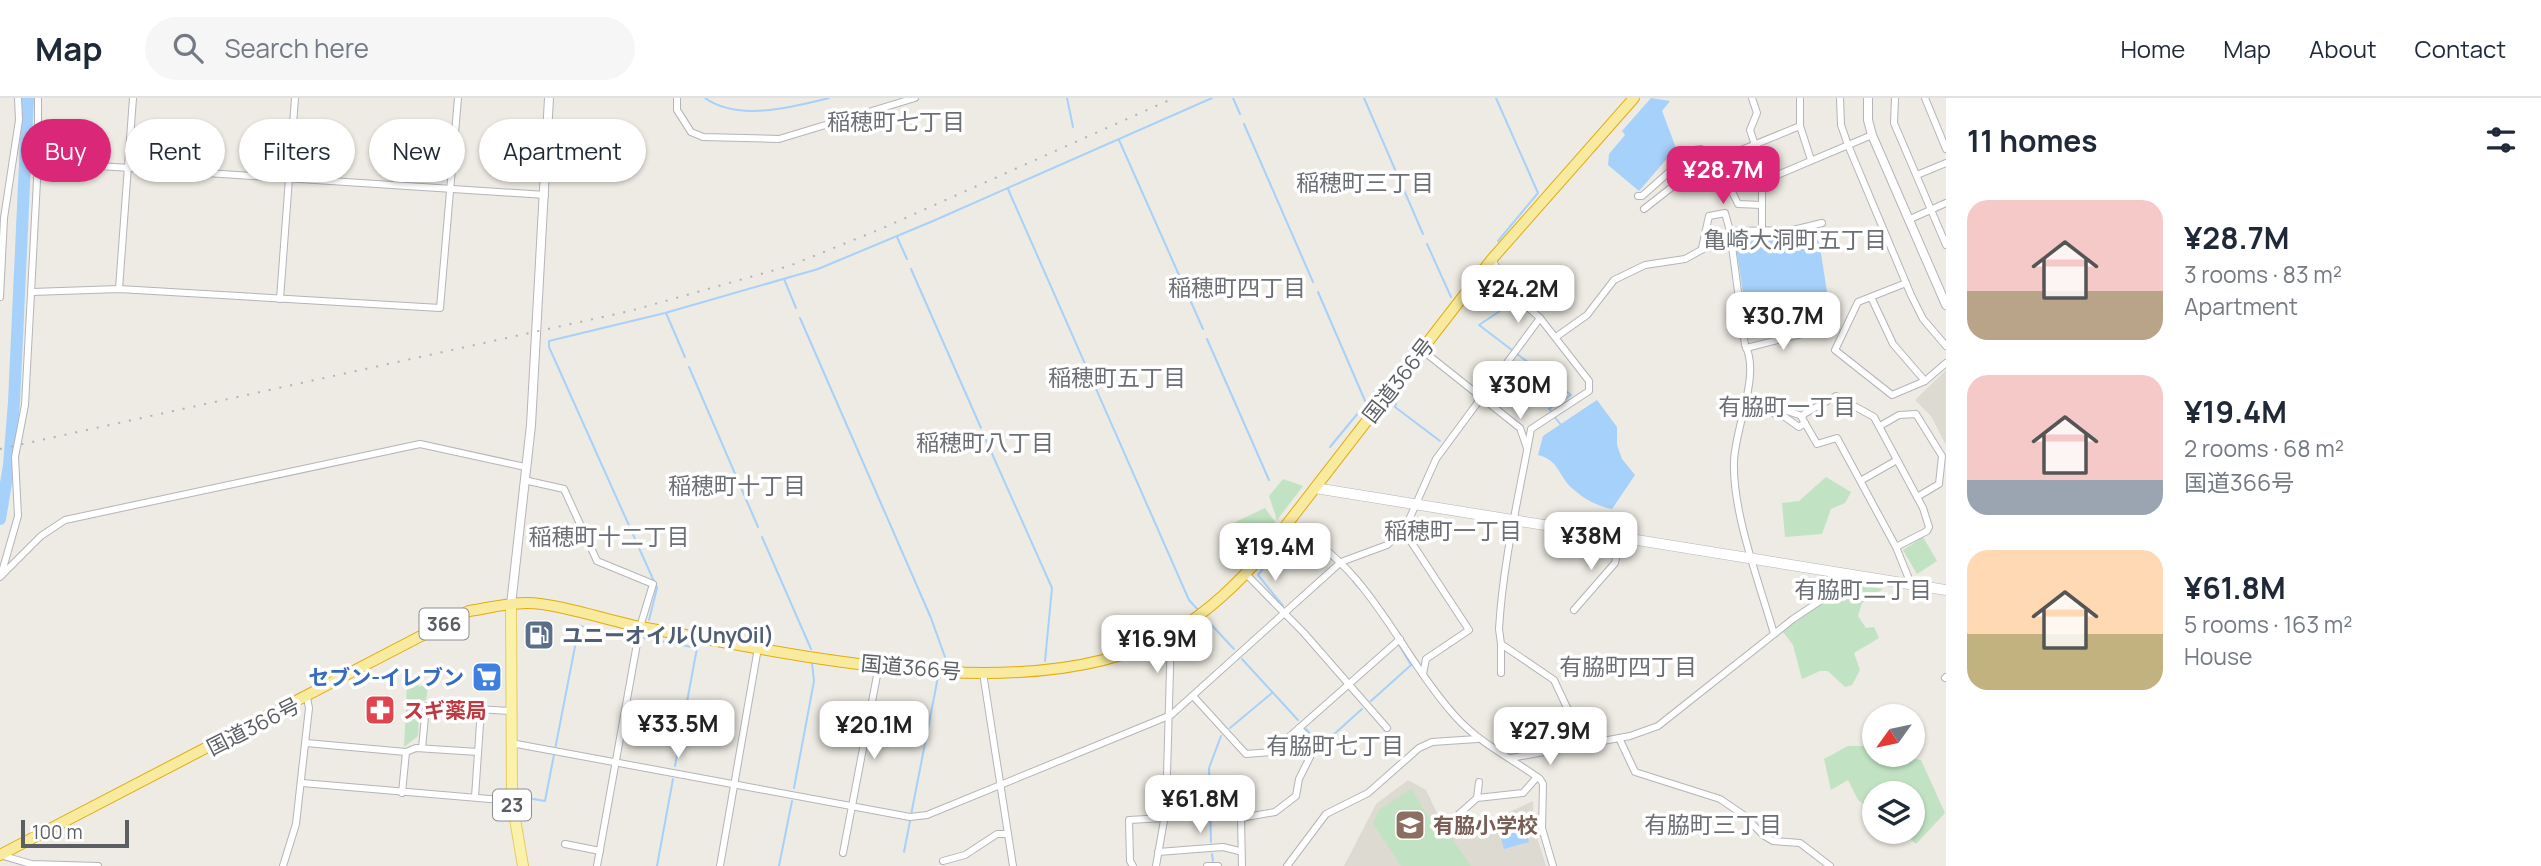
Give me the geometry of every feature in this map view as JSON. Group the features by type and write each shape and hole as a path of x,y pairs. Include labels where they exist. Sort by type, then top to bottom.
{"highway":[{"name":"国道366号","path":"0,855 307,698 469,611 529,603 640,627 758,648 879,665 983,673 1027,673 1090,665 1132,652 1171,634 1201,614 1246,574 1492,259 1634,98"}],"main road":[{"path":"1315,488 1946,590"},
{"name":"23","path":"511,604 512,800 523,866"}],"street":[{"path":"0,297 2,218 19,120 18,98"},
{"path":"38,98 38,119"},
{"path":"132,119 133,98"},
{"path":"294,119 295,98"},
{"path":"32,292 119,289 440,308 458,98"},
{"path":"511,604 531,425 549,98"},
{"path":"677,98 677,110 691,132 704,137 779,139 915,98"},
{"path":"1752,98 1757,113 1750,130 1755,145"},
{"path":"1800,98 1800,126 1811,160"},
{"path":"1840,98 1841,125 1848,145 1906,283 1923,319 1946,346"},
{"path":"1868,98 1868,120 1872,135 1946,305"},
{"path":"1895,98 1894,122 1946,245"},
{"path":"1925,98 1946,149"},
{"path":"1644,209 1689,173 1800,126"},
{"path":"1762,230 1763,182 1872,135"},
{"path":"1638,195 1642,196 1694,150 1701,149 1715,162 1738,204 1762,205"},
{"path":"1917,175 1946,163"},
{"path":"1,576 18,516 15,457 25,405 37,182"},
{"path":"119,289 129,182"},
{"path":"280,299 290,182"},
{"path":"326,182 545,195"},
{"path":"1908,220 1946,203"},
{"path":"1702,248 1709,216 1725,213 1730,231 1749,376 1737,430 1734,474 1752,559 1774,634"},
{"path":"1730,231 1793,230 1822,223"},
{"path":"1556,337 1587,315 1614,280 1645,265 1685,260 1702,248 1730,244"},
{"path":"1492,259 1508,290 1540,318 1589,381 1589,391 1531,429 1518,499 1511,519 1501,599 1501,673"},
{"path":"1906,283 1858,302 1835,350 1892,395 1925,381 1946,363"},
{"path":"1871,297 1893,344 1925,381"},
{"path":"511,743 910,817 928,815 1002,786 1171,716 1341,562 1387,545 1404,531 1436,459 1540,318"},
{"path":"1746,348 1818,330"},
{"path":"1422,350 1520,428 1527,450"},
{"path":"1774,414 1782,415 1799,427 1803,419 1839,395 1872,415 1917,496 1929,527 1896,547"},
{"path":"1745,402 1768,404 1803,419 1817,444 1837,438 1862,480 1909,572 1911,584"},
{"path":"1880,426 1899,415 1916,414 1942,456 1938,484 1917,496"},
{"path":"1,576 41,536 65,520 420,444 525,467"},
{"path":"1862,480 1898,460"},
{"path":"524,481 564,489 597,561 653,584 640,627 597,866"},
{"path":"1287,524 1317,539 1377,601 1423,674 1452,713 1478,739 1511,758 1543,784 1542,828 1553,866"},
{"path":"1404,531 1469,630 1426,659 1423,674"},
{"path":"1574,610 1615,563 1621,536"},
{"path":"1246,574 1387,728"},
{"path":"1511,758 1585,746 1658,726 1822,597 1856,577"},
{"path":"1156,866 1165,818 1171,716 1171,634"},
{"path":"1193,696 1246,754 1272,752 1400,639"},
{"path":"1501,644 1555,680 1585,746"},
{"path":"720,866 758,648"},
{"path":"843,853 879,665"},
{"path":"983,673 1013,866"},
{"path":"283,866 296,824 302,783 307,698"},
{"path":"422,748 426,706 511,711"},
{"path":"475,797 481,709"},
{"path":"1242,866 1241,818 1275,812 1296,796 1299,779 1315,747 1298,728"},
{"path":"1619,738 1635,772 1720,799 1745,816 1763,835 1773,841 1800,843 1830,866"},
{"path":"1287,866 1326,814 1368,793 1419,748 1432,742 1478,739"},
{"path":"306,743 405,752 422,748 478,752"},
{"path":"402,793 405,752"},
{"path":"1476,798 1523,793 1536,777"},
{"path":"1459,814 1476,798 1479,782"},
{"path":"302,783 512,800"},
{"path":"1133,866 1130,861 1129,820 1165,818"},
{"path":"943,861 965,855 997,834 1007,834"},
{"path":"565,844 600,850"},
{"path":"1158,852 1223,847 1240,850"},
{"path":"0,855 18,864 98,866"},
{"path":"1207,866 1218,866"}],"shaded area":[{"path":"1946,370 1946,445 1931,416 1915,400"},
{"name":"有脇小学校","path":"1408,780 1426,790 1438,815 1453,823 1463,839 1479,834 1477,827 1533,801 1534,827 1546,866 1344,866 1376,804"}],"green space":[{"path":"1826,477 1851,492 1845,503 1831,509 1822,534 1785,537 1782,503 1799,501"},
{"path":"1283,479 1303,486 1277,520 1269,496"},
{"path":"1265,508 1278,526 1246,569 1227,526"},
{"path":"1923,537 1937,561 1917,574 1903,550"},
{"path":"1854,584 1883,589 1862,603 1858,616 1866,628 1874,627 1879,638 1854,653 1860,670 1852,685 1845,687 1828,671 1820,671 1802,679 1793,645 1783,632 1825,600"},
{"path":"407,684 428,687 426,700 420,701 418,736 404,747"},
{"path":"1848,746 1862,746 1862,767 1924,767 1945,813 1925,834 1925,781 1862,781 1862,803 1848,780 1831,790 1824,759"},
{"path":"1411,789 1432,822 1444,828 1471,866 1401,866 1373,823 1379,810"}],"water":[{"path":"1651,98 1670,101 1662,111 1676,148 1639,191 1608,165 1609,154 1625,135 1622,131"},
{"path":"1734,234 1775,238 1811,234 1819,241 1827,292 1816,319 1779,333 1750,338"},
{"path":"1597,400 1617,427 1617,445 1622,459 1635,475 1612,509 1582,496 1568,484 1551,461 1538,455 1543,436"},
{"path":"1524,825 1529,842 1504,849 1499,832"}],"waterway":[{"path":"0,519 9,465 14,402 28,98"},
{"path":"705,98 718,105 749,111 783,108 829,98"},
{"path":"1067,98 1073,127"},
{"path":"649,620 657,588 549,347 549,341 665,313 818,269 1212,98"},
{"path":"1233,98 1240,114"},
{"path":"1364,98 1423,234"},
{"path":"1496,98 1538,193 1498,241"},
{"path":"1244,124 1313,282"},
{"path":"1119,140 1203,329"},
{"path":"1008,189 1189,600 1199,611"},
{"path":"897,237 907,259"},
{"path":"1427,244 1451,297"},
{"path":"911,269 981,428"},
{"path":"784,279 796,308"},
{"path":"1318,292 1366,403"},
{"path":"1511,299 1509,305 1479,325 1571,395 1549,409 1551,411"},
{"path":"666,313 685,357"},
{"path":"800,318 931,618 945,657 941,668"},
{"path":"1207,339 1269,480"},
{"path":"689,367 758,527"},
{"path":"1330,447 1382,384 1384,386"},
{"path":"1395,395 1398,397 1395,407 1440,441"},
{"path":"1554,416 1561,425"},
{"path":"985,438 1052,588 1045,661"},
{"path":"1283,606 1258,575 1293,532 1299,535"},
{"path":"762,537 811,649"},
{"path":"1353,581 1361,590"},
{"path":"1205,618 1234,649"},
{"path":"522,797 545,801 579,626 632,636"},
{"path":"644,638 697,648 675,766"},
{"path":"1371,701 1411,665 1398,643"},
{"path":"1242,659 1298,720"},
{"path":"794,788 814,681 812,663"},
{"path":"911,815 938,677"},
{"path":"1230,728 1272,693"},
{"path":"1306,729 1321,746 1362,709"},
{"path":"1211,842 1209,768 1221,736"},
{"path":"657,866 673,779"},
{"path":"779,866 792,801"},
{"path":"904,852 910,821"},
{"path":"1212,854 1213,861"}],"railway":[{"path":"0,449 630,311 789,266 883,228 1174,98"}],"place":[{"name":"ユニーオイル(UnyOil)","path":"539,635"},
{"name":"セブン-イレブン","path":"487,677"},
{"name":"スギ薬局","path":"380,710"},
{"name":"有脇小学校","path":"1410,825"}],"district":[{"name":"稲穂町七丁目","path":"896,121"},
{"name":"稲穂町三丁目","path":"1365,182"},
{"name":"亀崎大洞町五丁目","path":"1795,239"},
{"name":"稲穂町四丁目","path":"1237,287"},
{"name":"稲穂町五丁目","path":"1117,377"},
{"name":"有脇町一丁目","path":"1787,406"},
{"name":"稲穂町八丁目","path":"985,442"},
{"name":"稲穂町十丁目","path":"737,485"},
{"name":"稲穂町一丁目","path":"1453,530"},
{"name":"稲穂町十二丁目","path":"609,536"},
{"name":"有脇町二丁目","path":"1863,589"},
{"name":"有脇町四丁目","path":"1628,666"},
{"name":"有脇町七丁目","path":"1335,745"},
{"name":"有脇町三丁目","path":"1713,824"}]}
